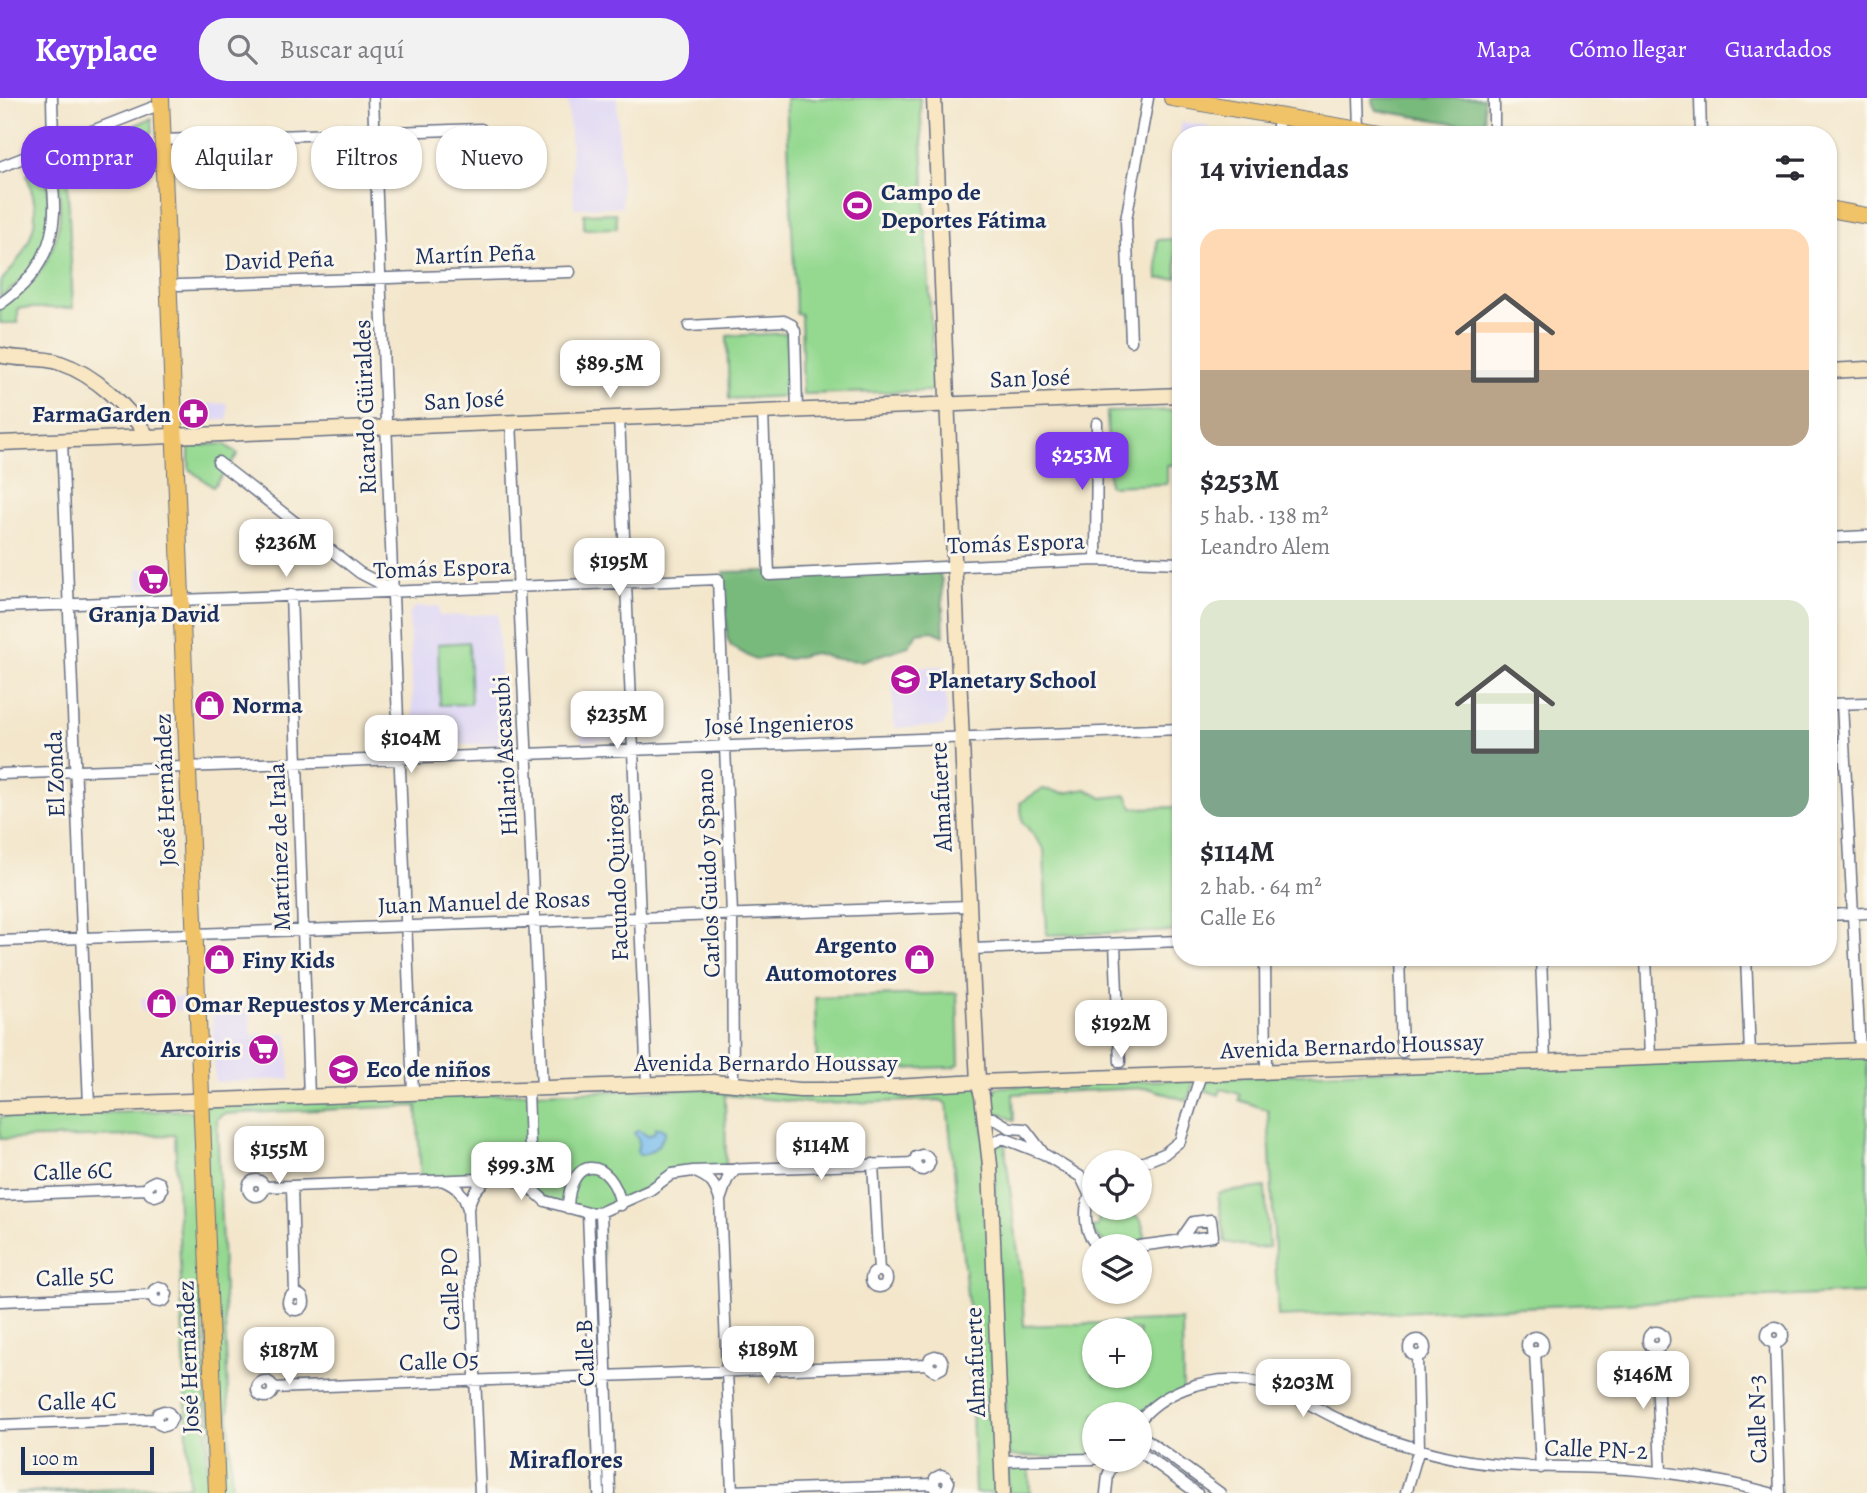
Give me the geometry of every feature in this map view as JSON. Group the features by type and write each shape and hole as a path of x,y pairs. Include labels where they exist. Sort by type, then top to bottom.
{"main road":[{"path":"1171,98 1190,99 1337,126"},
{"name":"José Hernández","path":"161,101 215,1489"},
{"path":"1837,210 1867,216"}],"street":[{"path":"50,126 52,98"},
{"name":"Ricardo Güiraldes","path":"373,98 375,126"},
{"name":"Almafuerte","path":"934,98 971,949 978,1082 989,1145 1003,1493"},
{"path":"1131,341 1126,220 1148,98"},
{"path":"1359,98 1360,126"},
{"path":"1494,98 1494,126"},
{"path":"1700,98 1701,126"},
{"path":"98,126 161,101"},
{"path":"1278,126 1280,116"},
{"path":"162,140 311,134"},
{"path":"0,167 21,158"},
{"path":"0,306 21,289 36,271 49,246 54,222 51,189"},
{"name":"Ricardo Güiraldes","path":"377,189 413,1093"},
{"name":"Martín Peña","path":"380,278 570,272"},
{"name":"David Peña","path":"179,285 380,278"},
{"path":"689,326 784,321 792,325 795,331 797,410"},
{"path":"1,353 21,360 42,359 61,363 98,384 124,406 148,437"},
{"path":"1837,371 1867,369"},
{"name":"San José","path":"0,443 1172,395"},
{"name":"Tomás Espora","path":"763,412 769,575 1096,560 1172,563"},
{"name":"Facundo Quiroga","path":"619,417 647,1084"},
{"name":"Hilario Ascasubi","path":"511,421 534,921 535,1088"},
{"path":"1096,560 1097,423"},
{"name":"El Zonda","path":"62,441 89,1105"},
{"path":"218,463 360,573 393,591"},
{"path":"1837,538 1867,536"},
{"name":"Tomás Espora","path":"0,607 718,579"},
{"name":"Carlos Guido y Spano","path":"718,579 732,914 733,1083"},
{"name":"Martínez de Irala","path":"291,595 309,1097"},
{"path":"1837,704 1867,703"},
{"path":"1842,704 1853,914 1864,1050"},
{"name":"José Ingenieros","path":"0,774 1172,729"},
{"name":"Juan Manuel de Rosas","path":"0,941 969,906"},
{"path":"1837,915 1867,913"},
{"path":"971,949 1172,941"},
{"path":"1115,944 1119,1062"},
{"path":"1265,966 1266,1072"},
{"path":"1399,966 1402,1052"},
{"path":"1541,966 1545,1062"},
{"path":"1646,966 1650,1058"},
{"path":"1746,966 1749,1054"},
{"name":"Avenida Bernardo Houssay","path":"0,1108 647,1084 733,1083 764,1088 834,1090 978,1082 1864,1050"},
{"path":"1152,1159 1164,1154 1180,1141 1201,1074"},
{"path":"527,1185 531,1177 535,1088"},
{"path":"985,1118 993,1118 1006,1133"},
{"path":"989,1145 1006,1133 1025,1129 1044,1154 1081,1177"},
{"path":"264,1188 509,1178 527,1185 545,1201 588,1213 621,1205 650,1190 672,1174 915,1163"},
{"path":"873,1164 879,1271"},
{"path":"568,1208 571,1181 581,1170 588,1169 604,1172 611,1178 621,1205"},
{"path":"720,1200 727,1180 736,1170"},
{"path":"693,1171 707,1177 715,1185 720,1200 732,1492 934,1483"},
{"path":"468,1209 471,1196 487,1179"},
{"path":"443,1181 455,1186 463,1195 468,1209"},
{"path":"292,1186 295,1294"},
{"name":"Calle 6C","path":"0,1195 147,1189"},
{"name":"Calle PO","path":"468,1209 480,1493"},
{"name":"Calle B","path":"598,1493 601,1212"},
{"name":"Calle B","path":"588,1213 610,1493"},
{"path":"1152,1244 1180,1241"},
{"name":"Calle 5C","path":"0,1301 152,1295"},
{"name":"Calle N-3","path":"1775,1343 1780,1493"},
{"path":"1656,1348 1661,1472"},
{"path":"1535,1352 1541,1468"},
{"path":"1406,1493 1419,1449 1417,1356"},
{"name":"Calle O5","path":"273,1388 928,1364"},
{"name":"Calle PN-2","path":"1152,1410 1183,1390 1212,1381 1239,1380 1270,1386 1336,1418 1419,1449 1491,1464 1661,1472 1770,1493"},
{"name":"Calle 4C","path":"0,1425 156,1419"},
{"path":"1152,1443 1220,1493"},
{"path":"1002,1461 1082,1459"},
{"path":"1152,1460 1197,1493"},
{"path":"1105,1493 1109,1472"}],"shaded area":[{"path":"568,98 617,98 622,207 574,208"},
{"path":"1182,122 1204,126 1181,126"},
{"path":"227,403 228,420 188,421 187,405"},
{"path":"137,568 166,568 166,585 164,588 138,589"},
{"path":"439,606 439,616 498,614 503,744 421,746 421,739 414,739 409,614 415,607"},
{"name":"Planetary School","path":"945,666 947,716 943,726 894,728 892,668"},
{"path":"615,707 616,740 581,741 580,708"},
{"name":"Omar Repuestos y Mercánica","path":"183,997 183,1010 142,1011 141,998"},
{"path":"250,1007 251,1035 288,1033 290,1079 215,1082 212,1008"}],"green space":[{"name":"Campo de Deportes Fátima","path":"786,98 920,98 934,387 929,391 803,394 801,314 796,313"},
{"path":"1372,98 1484,98 1485,121 1478,126 1471,126 1376,110"},
{"path":"152,118 153,126 133,126"},
{"path":"31,189 48,189 49,203 45,239 30,270 0,297 0,282 14,266 30,239 35,219"},
{"path":"58,189 68,189 73,308 18,308 18,323 0,323 0,307 28,286 48,259 58,227"},
{"path":"616,213 617,228 584,229 584,214"},
{"path":"1172,239 1172,278 1158,279 1157,240"},
{"path":"787,333 789,396 729,399 727,336"},
{"path":"1172,410 1172,465 1167,465 1167,484 1109,486 1107,412"},
{"path":"224,444 238,454 213,487 189,469 189,446"},
{"path":"724,572 939,572 942,581 944,636 933,631 917,633 909,646 861,661 836,659 814,653 789,659 776,656 755,660 731,646 727,638"},
{"path":"469,642 471,704 440,705 438,644"},
{"path":"1042,789 1065,793 1086,789 1102,798 1127,795 1133,808 1172,807 1172,931 1047,935 1044,849 1023,822 1020,803"},
{"path":"957,993 959,1064 953,1067 817,1072 815,998"},
{"path":"1867,1050 1867,1293 1278,1317 1268,1110 1239,1100 1240,1094 1221,1089 1219,1095 1201,1089 1204,1078"},
{"path":"1194,1079 1188,1101 1148,1088 1013,1094 1014,1121 1001,1113 998,1115 988,1107 989,1099 997,1087"},
{"path":"978,1082 982,1096 1003,1493 975,1493 968,1304 947,1104 940,1100 819,1104 725,1095 726,1170 672,1174 601,1212 610,1493 599,1493 588,1213 559,1205 509,1178 421,1182 417,1106 223,1114 217,1119 232,1493 212,1493 200,1101"},
{"path":"185,1110 192,1112 195,1117 207,1438 206,1493 15,1493 189,1486 175,1135 0,1139 0,1117"},
{"path":"1008,1141 1005,1145 1022,1284 1024,1326 1082,1324 1082,1388 1152,1388 1152,1321 1182,1320 1183,1390 1152,1407 1152,1402 1082,1402 1082,1459 1011,1456 1007,1452 993,1152 995,1146"},
{"path":"1265,1187 1269,1247 1255,1248 1225,1242 1218,1193"},
{"path":"1098,1220 1141,1220 1144,1234 1094,1234 1090,1227 1098,1226"},
{"path":"1019,1466 1029,1466 1030,1493 1008,1493 1008,1474"}],"water":[{"path":"656,1128 665,1131 662,1140 652,1151 639,1155 639,1141 634,1133 638,1130 648,1136 654,1133"}],"place":[{"name":"Campo de Deportes Fátima","path":"858,206"},
{"name":"FarmaGarden","path":"194,414"},
{"name":"Granja David","path":"154,580"},
{"name":"Planetary School","path":"905,680"},
{"name":"Norma","path":"209,705"},
{"name":"Argento Automotores","path":"920,959"},
{"name":"Finy Kids","path":"219,960"},
{"name":"Omar Repuestos y Mercánica","path":"162,1004"},
{"name":"Arcoiris","path":"264,1049"},
{"name":"Eco de niños","path":"343,1069"}],"district":[{"name":"Miraflores","path":"566,1459"}]}
